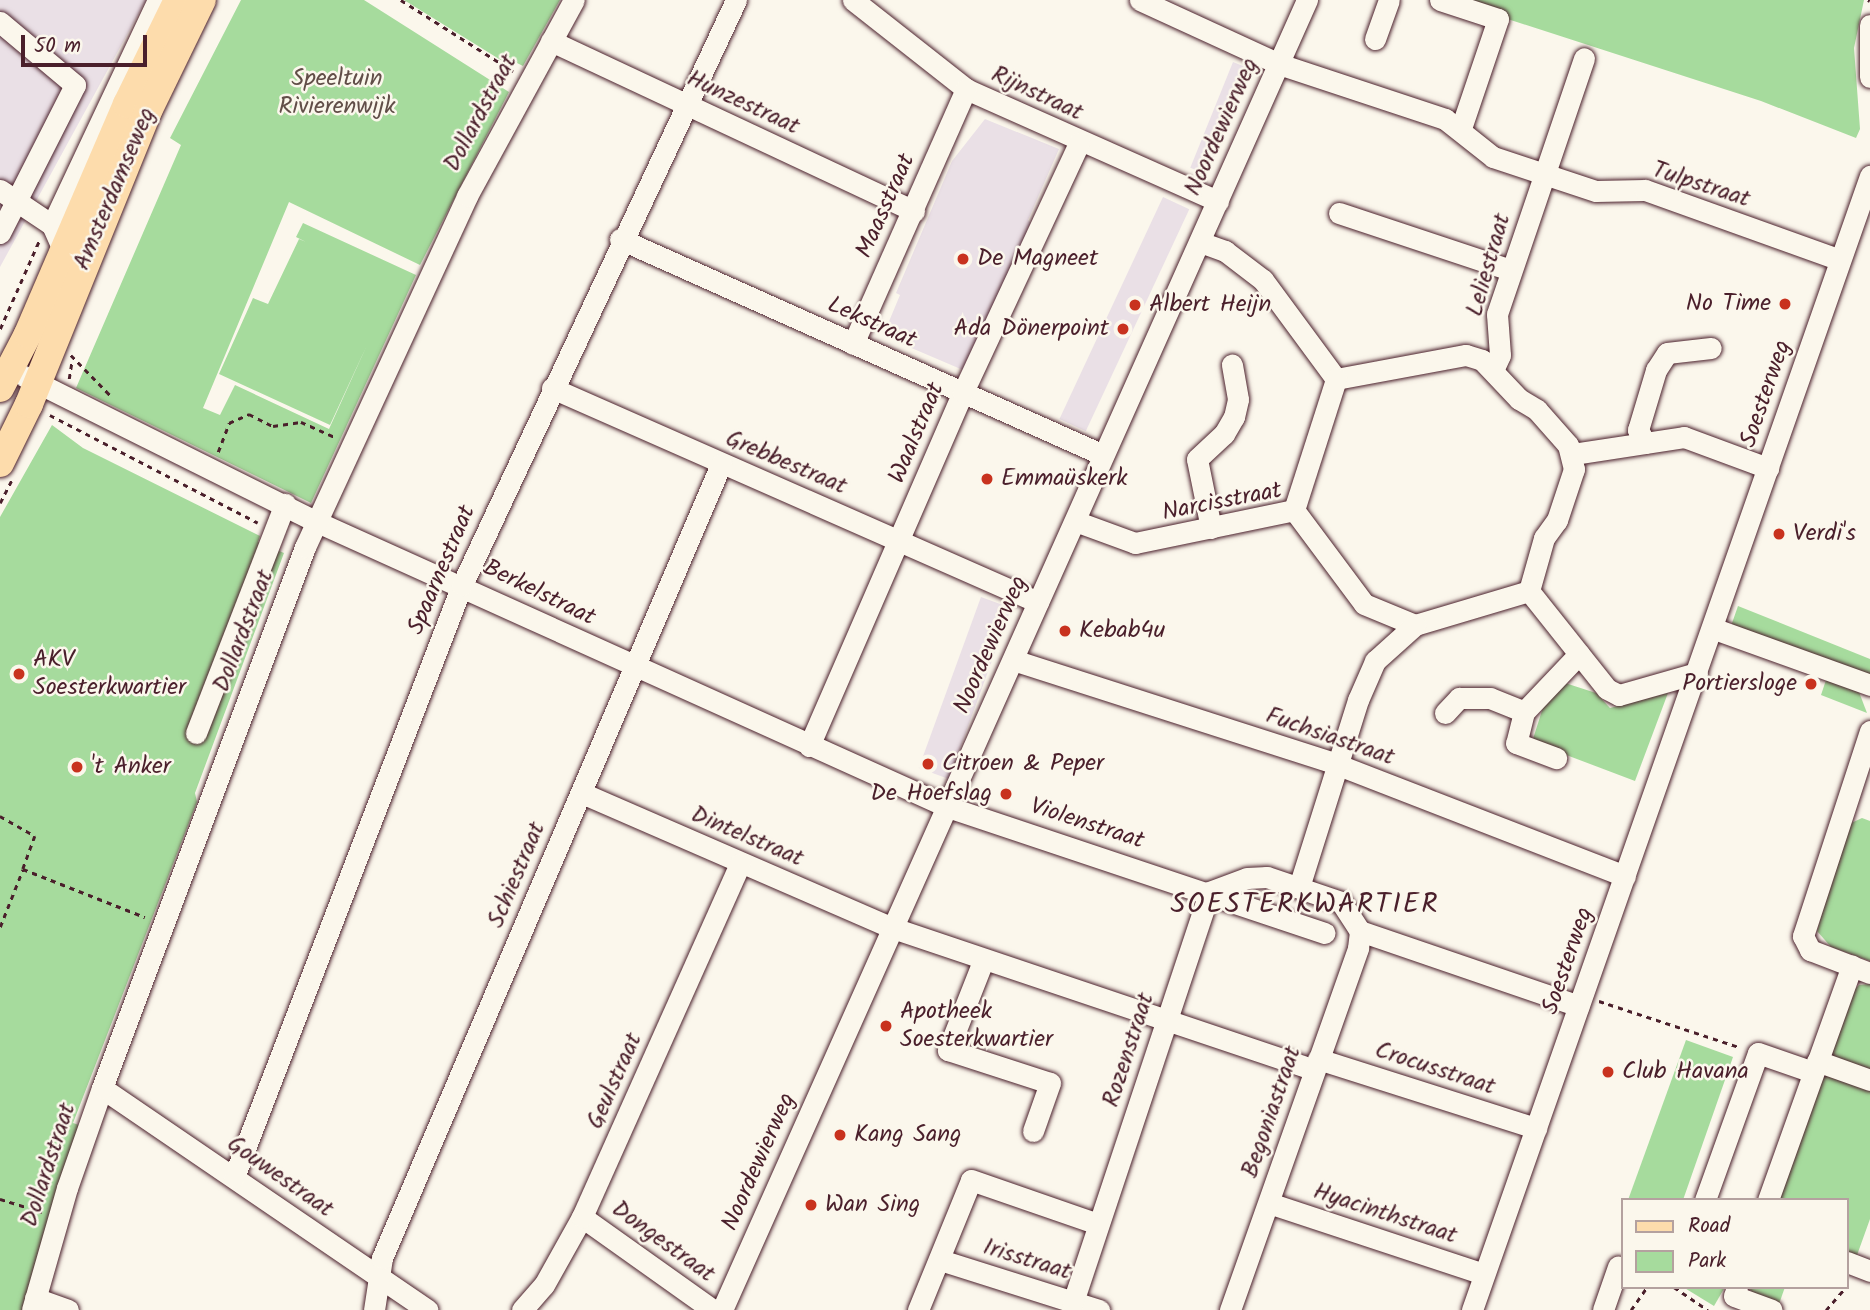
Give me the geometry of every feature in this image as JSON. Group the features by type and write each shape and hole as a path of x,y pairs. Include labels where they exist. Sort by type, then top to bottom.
{"main road":[{"name":"Amsterdamseweg","path":"3,374 64,252 127,104 178,0"},
{"name":"Amsterdamseweg","path":"0,463 33,393 148,111 202,0"}],"street":[{"name":"Amsterdamseweg","path":"64,252 52,225 158,0"},
{"name":"Dollardstraat","path":"34,1304 59,1217 102,1088 315,521 467,195 574,0"},
{"name":"Spaarnestraat","path":"234,1177 462,585 620,239 736,0"},
{"name":"Rijnstraat","path":"853,0 966,89 1079,143 1218,201"},
{"name":"Tulpstraat","path":"1140,0 1279,64 1461,128 1493,157 1543,176 1596,191 1645,190 1840,260"},
{"name":"Noordewierweg","path":"722,1310 1307,0"},
{"path":"1375,39 1389,0"},
{"path":"1440,0 1498,19 1461,128"},
{"path":"0,22 75,85 5,210 52,225"},
{"path":"1870,25 1870,77"},
{"name":"Hunzestraat","path":"551,41 914,211"},
{"path":"1543,176 1584,58"},
{"name":"Maasstraat","path":"853,344 966,89"},
{"path":"69,96 103,113"},
{"name":"Waalstraat","path":"809,746 963,392 1079,143"},
{"name":"Leliestraat","path":"1494,368 1500,355 1495,322 1543,176"},
{"name":"Soesterweg","path":"1472,1310 1870,176"},
{"path":"1339,213 1510,270"},
{"name":"Lekstraat","path":"620,239 1103,455"},
{"path":"1200,242 1225,251 1264,280 1336,379"},
{"path":"1645,443 1638,430 1657,370 1667,353 1711,348"},
{"path":"1336,379 1466,355 1494,368 1519,399 1537,410 1573,454 1574,469 1557,520 1544,538 1529,591"},
{"path":"1211,528 1197,458 1224,434 1234,417 1238,399 1232,365"},
{"name":"Amsterdamseweg","path":"3,374 33,393"},
{"path":"1294,510 1336,379"},
{"name":"Grebbestraat","path":"552,388 1038,602"},
{"name":"Berkelstraat","path":"33,393 285,504 315,521 462,585 633,667 948,807"},
{"path":"1573,454 1684,437 1768,468"},
{"name":"Schiestraat","path":"374,1310 382,1258 721,464"},
{"path":"196,733 285,504"},
{"name":"Narcisstraat","path":"1075,521 1135,543 1294,510 1364,604 1415,625"},
{"path":"1299,887 1336,764 1376,661 1415,625 1529,591"},
{"path":"1529,591 1607,689 1619,695 1697,673"},
{"path":"1713,628 1870,685"},
{"path":"1556,758 1517,743 1524,712 1579,654"},
{"name":"Fuchsiastraat","path":"1013,660 1336,764 1625,876"},
{"path":"1444,713 1459,698 1490,698 1524,712"},
{"path":"1769,1198 1815,1067 1861,969 1811,950 1803,936 1870,731"},
{"name":"Dintelstraat","path":"582,793 740,864 893,928 1166,1023"},
{"name":"Violenstraat","path":"948,807 1209,892 1325,933"},
{"name":"Geulstraat","path":"522,1310 544,1285 582,1217 740,864"},
{"path":"1209,892 1247,878 1267,877 1341,902 1360,931 1581,1001"},
{"name":"Rozenstraat","path":"1073,1302 1209,892"},
{"name":"Begoniastraat","path":"1230,1310 1358,948 1360,931"},
{"path":"983,961 948,1050 1050,1083 1033,1131"},
{"name":"Crocusstraat","path":"1166,1023 1536,1128"},
{"path":"1706,1198 1758,1053 1870,1080"},
{"name":"Gouwestraat","path":"102,1088 426,1310"},
{"path":"918,1310 971,1180 1098,1224"},
{"name":"Hyacinthstraat","path":"1269,1203 1484,1274"},
{"name":"Dongestraat","path":"582,1217 713,1310"},
{"name":"Irisstraat","path":"940,1260 1099,1310"},
{"path":"1849,1263 1870,1271"},
{"path":"1603,1310 1618,1267"},
{"path":"1735,1292 1772,1310"},
{"path":"34,1304 68,1310"}],"path":[{"path":"401,0 528,80"},
{"name":"Amsterdamseweg","path":"0,329 41,237 52,225"},
{"path":"33,393 274,531"},
{"path":"218,453 229,423 249,414 273,426 301,422 349,444"},
{"path":"0,816 35,836 0,927"},
{"path":"23,869 162,924"},
{"path":"1581,1001 1758,1053"},
{"path":"0,1199 59,1217"},
{"path":"1631,1310 1646,1289"},
{"path":"1677,1289 1708,1310"},
{"path":"1826,1310 1844,1289"}],"shaded area":[{"path":"0,0 146,0 0,267"},
{"path":"1233,62 1250,69 1207,174 1190,168"},
{"name":"De Magneet","path":"985,119 1059,149 1028,220 1032,224 963,370 895,341 896,335 885,331 900,295 896,293 952,161"},
{"path":"1163,197 1189,209 1086,431 1059,419"},
{"path":"981,597 1011,608 949,779 919,768"}],"green space":[{"name":"Speeltuin Rivierenwijk","path":"241,0 364,0 509,92 420,265 289,202 203,408 220,415 235,385 329,429 367,345 330,425 219,374 253,298 268,304 299,239 306,242 296,237 303,223 416,275 311,503 76,388 181,145 170,138"},
{"path":"404,0 560,0 523,66 515,62 512,67"},
{"path":"1449,0 1864,0 1854,48 1860,129 1856,138 1761,101"},
{"path":"52,425 83,448 260,536 258,542 284,553 195,793 197,802 73,1123 79,1125 24,1310 0,1310 0,517"},
{"path":"1738,606 1870,659 1870,676 1731,626"},
{"path":"1826,680 1859,692 1867,713 1821,695"},
{"path":"1562,682 1596,693 1610,708 1668,693 1635,781 1532,742 1547,695"},
{"path":"1862,818 1870,821 1870,961 1831,947 1817,931 1847,825"},
{"path":"1870,984 1870,1075 1826,1059 1848,996 1859,985"},
{"path":"1686,1040 1733,1057 1684,1198 1629,1198"},
{"path":"1821,1071 1870,1089 1870,1219 1856,1258 1849,1256 1849,1198 1777,1198"},
{"path":"1686,1289 1724,1289 1714,1306"},
{"path":"1750,1289 1784,1289 1779,1304 1754,1296"}],"place":[{"name":"De Magneet","path":"963,259"},
{"name":"No Time","path":"1785,304"},
{"name":"Albert Heijn","path":"1135,305"},
{"name":"Ada Dönerpoint","path":"1123,329"},
{"name":"Emmaüskerk","path":"987,479"},
{"name":"Verdi's","path":"1779,534"},
{"name":"Kebab4u","path":"1065,631"},
{"name":"AKV Soesterkwartier","path":"19,674"},
{"name":"Portiersloge","path":"1811,684"},
{"name":"Citroen & Peper","path":"928,764"},
{"name":"'t Anker","path":"77,767"},
{"name":"De Hoefslag","path":"1006,794"},
{"name":"Apotheek Soesterkwartier","path":"886,1026"},
{"name":"Club Havana","path":"1608,1072"},
{"name":"Kang Sang","path":"840,1135"},
{"name":"Wan Sing","path":"811,1205"}],"district":[{"name":"SOESTERKWARTIER","path":"1305,905"}]}
